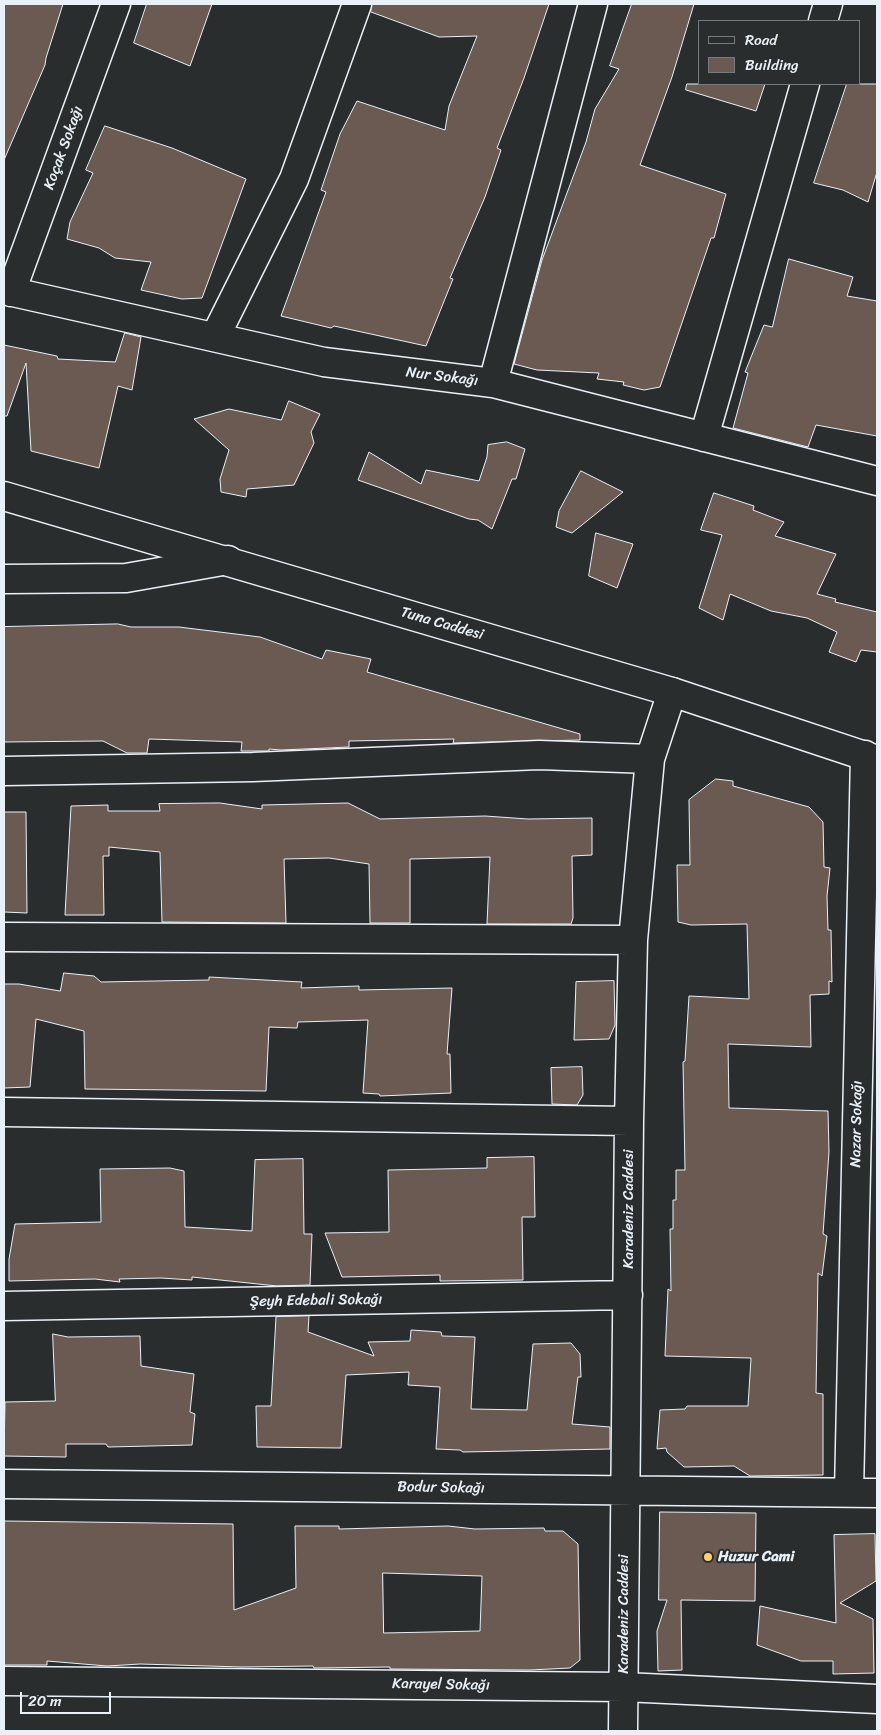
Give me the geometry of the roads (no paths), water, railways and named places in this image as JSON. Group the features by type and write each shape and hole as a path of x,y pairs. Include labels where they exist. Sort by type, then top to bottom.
{"street":[{"name":"Koçak Sokağı","path":"8,291 116,4"},
{"path":"215,338 294,179 357,4"},
{"path":"493,383 593,4"},
{"path":"823,20 828,4"},
{"path":"704,437 805,85"},
{"name":"Nur Sokağı","path":"8,291 324,362 493,383 877,481"},
{"name":"Tuna Caddesi","path":"4,496 228,560 672,692 871,758"},
{"path":"4,579 126,578 228,560"},
{"name":"Karadeniz Caddesi","path":"623,1731 629,1121 633,940 650,758 672,692"},
{"path":"4,771 253,767 539,755 650,758"},
{"name":"Nazar Sokağı","path":"849,1492 871,758"},
{"path":"4,937 633,940"},
{"path":"4,1112 629,1121"},
{"name":"Şeyh Edebali Sokağı","path":"4,1306 628,1295"},
{"name":"Bodur Sokağı","path":"4,1484 877,1493"},
{"name":"Karayel Sokağı","path":"4,1681 624,1687 877,1699"}],"place":[{"name":"Huzur Cami","path":"708,1557"}]}
